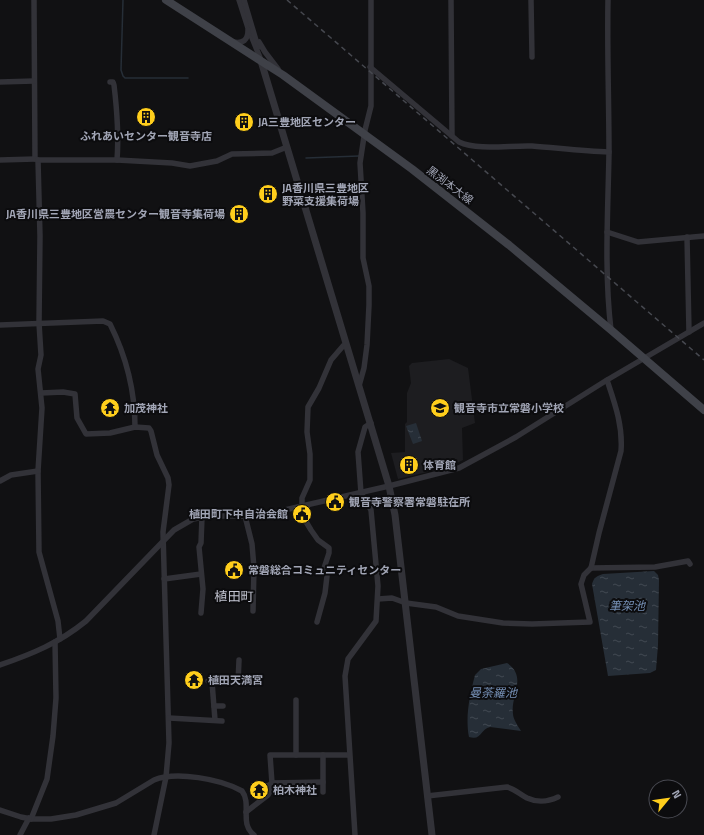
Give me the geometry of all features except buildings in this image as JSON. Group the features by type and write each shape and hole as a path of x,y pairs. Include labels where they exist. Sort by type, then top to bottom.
{"main road":[{"name":"黒渕本大線","path":"166,0 283,75 364,134 491,231 611,330 704,410"}],"street":[{"path":"20,835 30,818 47,779 53,736 56,698 58,621 39,552 38,471 41,393 38,369 42,355 39,323 40,236 36,160 34,0"},
{"path":"242,0 389,486 395,515 406,603 432,835"},
{"path":"360,386 364,368 369,305 369,286 363,258 363,213 360,163 364,134 371,106 371,0"},
{"path":"451,0 452,136"},
{"path":"531,0 532,57"},
{"path":"608,0 607,65 609,152 607,232 611,330"},
{"path":"232,42 240,43 244,41 247,38 251,27"},
{"path":"251,27 264,52 283,75"},
{"path":"256,35 261,61"},
{"path":"246,51 254,52 256,51 256,48"},
{"path":"370,67 464,145 495,147 531,146 609,152"},
{"path":"0,82 34,81"},
{"path":"110,82 113,82 114,85 117,107 117,160"},
{"path":"0,160 117,160 172,163 190,166 217,161 232,154 272,153 287,147"},
{"path":"607,232 638,242 704,236"},
{"path":"687,237 689,332"},
{"path":"0,325 108,322 120,343 133,396 135,427"},
{"path":"0,665 38,651 57,641 86,622 163,541 181,525 193,519 202,517 245,516 302,506 447,472 469,464 704,323"},
{"path":"317,622 325,593 327,576 324,568 329,553 329,548 318,540 311,530 305,520 302,506 302,498 310,480 310,454 307,432 308,407 319,388 331,360 343,346"},
{"path":"378,599 392,598 406,603 436,607 458,616 503,623 532,624 590,622 581,584 584,575 591,568 621,451 622,440 621,429 607,380"},
{"path":"41,393 63,392 75,394 77,418 86,434 110,433 135,427 148,428 151,430 157,455 168,478 169,485 162,532 169,743 166,777 154,835"},
{"path":"355,835 345,676 347,662 359,642 376,621 378,599 371,510 361,493 358,452 365,428 371,423"},
{"path":"0,481 11,475 38,471"},
{"path":"245,516 252,544 254,568 253,611"},
{"path":"201,613 203,589 199,547 201,543 202,517"},
{"path":"591,568 655,567 688,561 690,564"},
{"path":"164,579 201,574"},
{"path":"238,683 239,660"},
{"path":"215,720 210,682 247,684"},
{"path":"296,700 296,755"},
{"path":"214,706 223,706"},
{"path":"169,718 222,720"},
{"path":"246,812 268,795 270,791 269,785 272,783 270,755 350,755"},
{"path":"323,755 323,792"},
{"path":"0,810 21,817 51,820 76,815 116,803 154,780 166,777 206,779 239,789 244,793 247,827 254,835"},
{"path":"272,783 323,782"},
{"path":"427,796 507,787 512,788 526,798 536,801 548,801 558,797"}],"shaded area":[{"name":"観音寺市立常磐小学校","path":"449,359 468,368 475,423 462,428 463,460 448,467 398,479 391,453 405,452 407,393 411,383 409,366 412,363"}],"water":[{"path":"416,423 422,441 413,444 406,426"},
{"name":"筆架池","path":"654,571 658,575 659,580 656,670 650,673 608,676 592,584 596,577 603,574"},
{"name":"曼荼羅池","path":"507,663 516,674 517,687 513,716 521,731 490,727 484,730 479,736 473,738 469,737 468,714 475,675 481,669"}],"waterway":[{"path":"123,0 121,70 123,76 125,78 188,78"},
{"path":"306,158 359,156"}],"railway":[{"path":"287,0 704,360"}],"place":[{"name":"ふれあいセンター観音寺店","path":"146,117"},
{"name":"JA三豊地区センター","path":"244,122"},
{"name":"JA香川県三豊地区 野菜支援集荷場","path":"268,194"},
{"name":"JA香川県三豊地区営農センター観音寺集荷場","path":"239,214"},
{"name":"加茂神社","path":"110,408"},
{"name":"観音寺市立常磐小学校","path":"440,408"},
{"name":"体育館","path":"409,465"},
{"name":"観音寺警察署常磐駐在所","path":"335,502"},
{"name":"植田町下中自治会館","path":"302,514"},
{"name":"常磐総合コミュニティセンター","path":"234,570"},
{"name":"植田天満宮","path":"194,680"},
{"name":"柏木神社","path":"259,790"}],"district":[{"name":"植田町","path":"234,596"}]}
